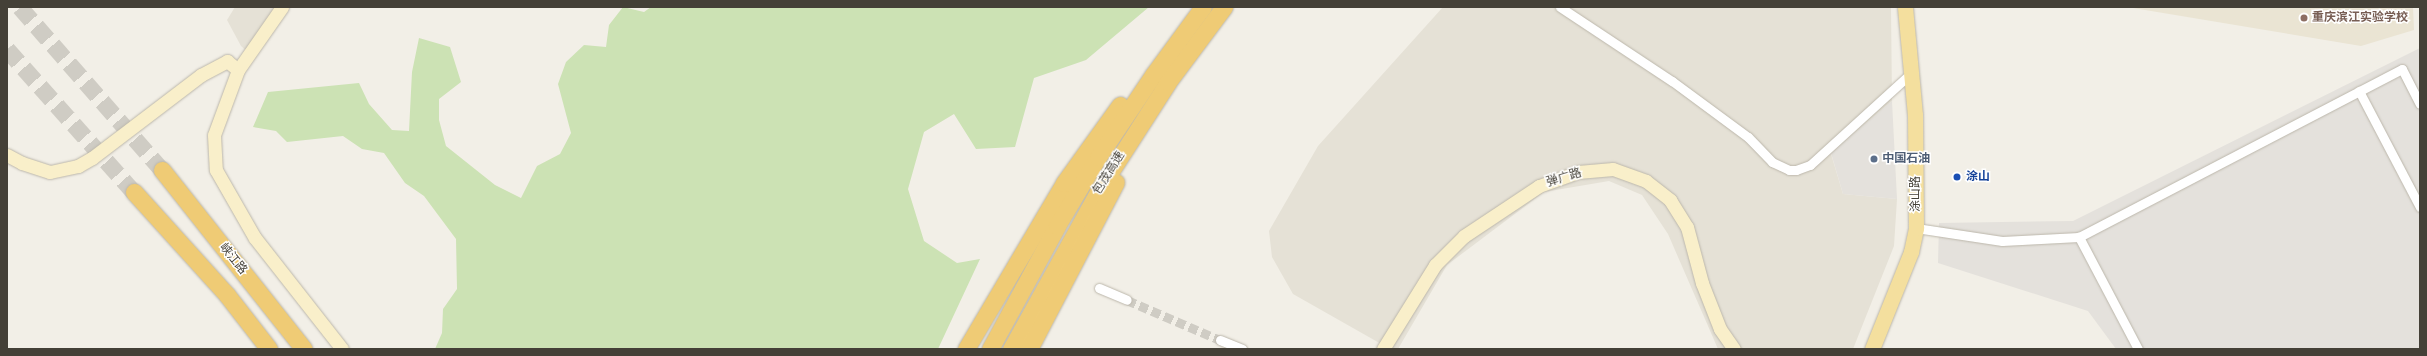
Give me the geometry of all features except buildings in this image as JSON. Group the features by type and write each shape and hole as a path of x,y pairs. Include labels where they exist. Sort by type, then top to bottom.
{"highway":[{"name":"包茂高速","path":"990,349 1085,177 1203,7"},
{"name":"包茂高速","path":"1010,349 1102,184 1168,82 1224,7"},
{"path":"966,349 1012,269 1086,151 1132,90 1190,24"},
{"path":"1029,349 1168,82"},
{"name":"峡江路","path":"162,170 304,349"},
{"path":"134,192 226,295 269,349"}],"main road":[{"name":"涂山路","path":"1872,349 1912,252 1916,228 1915,115 1905,7"}],"street":[{"path":"282,7 238,70 214,135 216,170 255,238 342,349"},
{"path":"1560,7 1672,81 1748,137 1772,162 1789,170 1796,170 1810,165 1911,72"},
{"path":"7,155 22,163 50,172 78,166 92,158 201,75 227,62 238,70"},
{"path":"1916,228 2002,241 2079,237 2402,69 2420,104"},
{"path":"2359,91 2420,207"},
{"name":"弹广路","path":"1383,349 1435,265 1464,236 1539,186 1578,172 1613,169 1646,181 1670,200 1687,227 1702,283 1720,329 1734,349"},
{"path":"2079,237 2138,349"},
{"path":"1100,288 1127,300"},
{"path":"1220,340 1242,349"}],"shaded area":[{"path":"235,7 289,7 255,58 241,46 227,20"},
{"path":"1443,7 1891,7 1892,101 1831,154 1843,194 1897,199 1894,246 1853,349 1718,349 1668,234 1642,195 1609,181 1544,192 1447,265 1398,349 1390,349 1293,294 1272,257 1269,231 1318,146"},
{"name":"重庆滨江实验学校","path":"2127,7 2413,7 2414,30 2361,46"},
{"path":"2420,48 2420,349 2116,349 2088,311 1938,263 1939,223 2073,221"},
{"path":"1892,101 1897,199 1843,194 1831,153"}],"green space":[{"path":"623,7 644,12 651,7 1149,7 1086,60 1034,78 1015,147 976,149 954,114 924,132 908,189 924,241 957,263 980,259 938,349 435,349 442,333 443,309 457,289 456,239 424,196 405,183 384,153 362,149 343,136 287,142 276,131 253,127 268,92 359,83 369,104 392,130 409,131 412,72 419,38 450,47 461,82 439,99 439,120 446,146 495,185 521,198 537,166 560,154 571,133 558,84 566,62 584,45 606,47 609,25"}],"tunnel":[{"path":"20,7 162,170"},
{"path":"7,49 134,192"},
{"path":"1127,300 1220,340"}],"place":[{"name":"重庆滨江实验学校","path":"2304,18"},
{"name":"中国石油","path":"1874,159"},
{"name":"涂山","path":"1957,177"}]}
